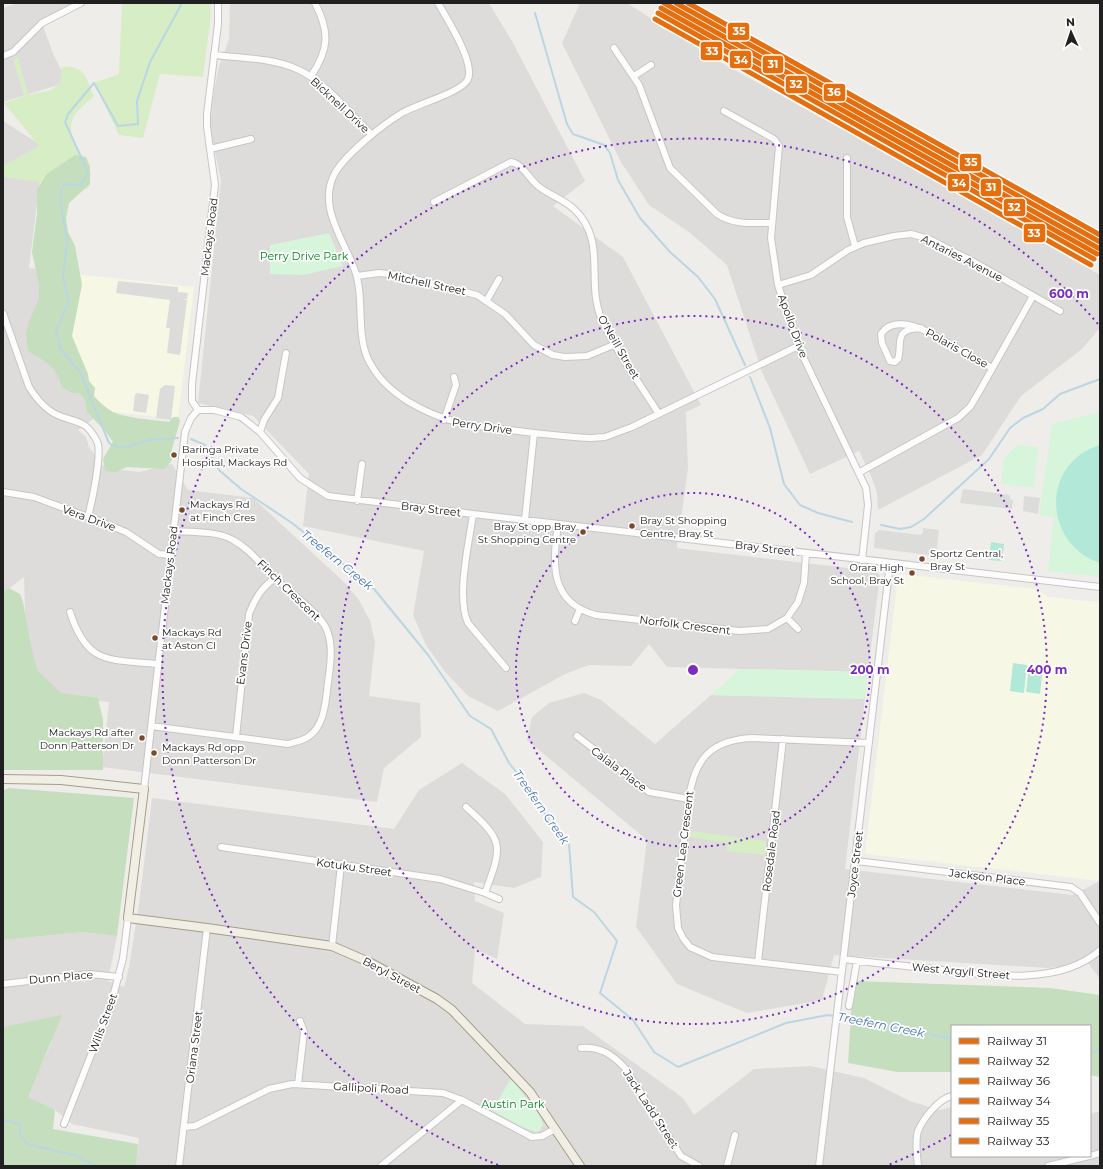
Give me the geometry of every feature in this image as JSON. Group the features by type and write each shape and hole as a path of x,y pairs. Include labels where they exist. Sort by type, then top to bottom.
{"main road":[{"path":"3,780 62,780 144,789"},
{"name":"Mackays Road","path":"128,918 144,789"},
{"name":"Beryl Street","path":"128,918 332,946 357,956 444,1003 530,1092 580,1166"}],"street":[{"path":"3,56 13,52 42,23 81,3"},
{"name":"Mackays Road","path":"144,789 157,664 185,432 191,418 198,410 192,401 192,384 214,194 215,177 210,149 207,114 218,24 218,3"},
{"path":"311,76 323,56 326,44 324,24 316,3"},
{"name":"Perry Drive","path":"438,3 467,58 470,71 466,82 456,90 409,109 372,135 335,173 329,187 329,204 332,221 357,276 364,345 371,365 384,384 393,392 422,410 444,420 470,425 576,438 605,437 632,427 798,346"},
{"path":"614,48 634,76 644,96 664,157 673,173 717,214 725,219 736,222 772,223"},
{"name":"Bicknell Drive","path":"214,55 274,62 293,67 311,76 372,135"},
{"path":"634,76 651,65"},
{"name":"Apollo Drive","path":"724,110 778,143 776,192 772,223 772,254 778,285 798,346 860,472 866,488 868,500 862,560"},
{"path":"210,149 251,139"},
{"path":"847,158 847,218 855,246"},
{"name":"O'Neill Street","path":"434,202 507,163 518,164 534,183 575,210 587,227 591,236 595,254 595,299 603,321 659,414"},
{"name":"Antaries Avenue","path":"778,285 815,273 855,246 894,236 920,236 974,262 1060,311"},
{"name":"Mitchell Street","path":"357,276 379,273 399,274 427,283 468,291 487,300 505,314 534,345 553,354 565,357 587,356 616,344"},
{"path":"487,300 499,279"},
{"path":"860,472 958,418 970,407 1033,296"},
{"path":"3,313 29,387 36,397 46,408 58,416 73,420 88,428 98,443 94,494 88,517"},
{"name":"Polaris Close","path":"921,328 912,329 902,335 899,342 898,359 895,362 890,361 881,340 882,332 888,328 899,325 910,325 921,328 992,368"},
{"path":"260,432 264,420 278,398 286,353"},
{"path":"444,420 456,385 454,377"},
{"name":"Bray Street","path":"198,410 214,410 241,417 260,432 300,478 328,496 357,501 1100,587"},
{"path":"525,520 534,433"},
{"path":"357,501 362,464"},
{"name":"Vera Drive","path":"3,492 34,498 88,517 126,532 159,554 170,555"},
{"path":"472,514 465,573 465,617 468,623 506,668"},
{"name":"Norfolk Crescent","path":"558,524 554,553 555,573 562,591 573,605 580,610 596,615 749,632 768,629 787,618 798,602 802,592 806,553"},
{"name":"Finch Crescent","path":"151,726 288,744 308,737 319,726 325,708 331,647 326,627 316,615 251,554 232,539 220,536 173,531"},
{"name":"Joyce Street","path":"819,1166 890,563"},
{"name":"Evans Drive","path":"236,738 249,614 255,598 264,586 275,578"},
{"path":"576,621 580,610"},
{"path":"70,612 81,639 101,657 157,664"},
{"path":"787,618 798,629"},
{"name":"Calala Place","path":"577,736 650,792 689,799"},
{"name":"Green Lea Crescent","path":"842,972 712,957 700,953 690,946 678,928 676,905 691,782 695,770 701,760 710,751 722,743 738,739 783,739 869,743"},
{"name":"Rosedale Road","path":"758,962 783,739"},
{"path":"466,806 490,829 496,842 497,856 485,893"},
{"name":"Kotuku Street","path":"221,847 440,879 499,898"},
{"name":"Jackson Place","path":"856,861 1071,887 1080,893 1100,923"},
{"path":"332,946 341,865"},
{"name":"Wills Street","path":"64,1124 104,1024 119,977 128,918"},
{"name":"Oriana Street","path":"179,1166 207,928"},
{"name":"West Argyll Street","path":"844,959 999,976 1033,975 1052,972 1076,964 1100,950"},
{"path":"849,1006 857,961"},
{"name":"Dunn Place","path":"3,984 90,974 119,977"},
{"path":"298,1084 304,1032 300,1021"},
{"name":"Jack Ladd Street","path":"581,1048 592,1047 616,1058 628,1073 681,1156 699,1166"},
{"name":"Gallipoli Road","path":"184,1127 195,1126 273,1088 286,1084 298,1084 447,1094 462,1100 532,1137 539,1137 555,1129"},
{"path":"918,1166 918,1132 935,1106 947,1097 951,1096"},
{"path":"381,1166 462,1100"},
{"path":"727,1166 734,1135"},
{"path":"1048,1166 1085,1157"}],"shaded area":[{"path":"18,3 81,3 42,23 54,56 68,82 3,102 3,8"},
{"path":"230,3 489,3 513,43 585,181 553,206 623,257 701,405 686,412 688,468 677,548 874,571 880,575 868,672 667,667 649,644 631,666 589,665 565,674 498,711 468,696 446,673 426,645 413,615 424,551 303,526 309,474 253,416 198,403 221,181 210,127 218,69 229,39"},
{"path":"580,3 627,3 713,58 894,158 1100,275 1100,328 1082,349 1021,396 982,455 878,510 877,493 872,478 859,451 810,474 762,372 727,265 689,232 649,205 621,162 562,43"},
{"path":"3,121 44,147 29,268 60,272 81,373 93,419 78,430 86,437 89,447 105,468 139,472 172,464 188,490 253,498 345,583 359,600 370,621 375,642 369,696 420,703 421,737 384,768 377,802 102,767 109,702 45,695 26,650 24,577 3,593"},
{"path":"76,274 194,287 178,419 94,410 66,352"},
{"path":"118,281 178,287 178,292 188,293 187,299 182,299 187,300 180,355 167,353 170,328 166,328 170,300 116,293"},
{"path":"165,385 175,386 171,420 156,418 160,389"},
{"path":"137,393 149,395 146,413 133,411 135,395"},
{"path":"963,489 1010,495 1010,499 1013,500 1012,509 960,503"},
{"path":"1024,496 1040,498 1038,514 1023,511"},
{"path":"923,528 939,530 936,556 874,548 875,533 879,530 920,535 923,533"},
{"path":"901,574 1037,589 1048,597 1100,602 1100,881 865,854 898,576"},
{"path":"584,693 601,700 655,744 711,695 865,699 845,869 1072,895 1100,881 1100,979 1088,963 1048,968 834,955 822,1000 747,1013 677,984 636,927 647,840 527,740 532,717 549,703"},
{"path":"462,763 505,794 543,842 541,877 514,888 474,882 475,901 504,913 497,959 475,949 472,983 525,1024 583,1026 683,1098 694,1115 754,1069 810,1066 864,1078 910,1101 940,1110 951,1107 951,1157 1091,1157 1091,1114 1100,1111 1100,1166 136,1166 139,1138 72,1124 55,1110 27,1097 52,1041 3,1027 3,940 83,932 117,936 108,981 124,987 129,967 139,904 152,798 394,829 419,790"}],"green space":[{"path":"122,3 210,3 211,15 203,77 160,74 143,138 119,135 94,83 119,74"},
{"path":"18,57 28,95 51,90 60,83 62,67 76,68 84,74 94,96 76,113 71,130 79,153 91,174 88,189 3,177 3,166 39,146 4,103 24,96 13,59"},
{"path":"75,155 86,157 90,167 90,184 69,203 66,218 68,232 75,246 82,285 72,336 88,374 89,381 95,388 94,396 105,407 113,412 125,416 169,422 173,417 178,417 180,421 172,449 172,460 165,469 127,467 116,472 105,471 103,459 113,442 87,412 85,399 79,393 72,393 62,387 57,374 50,365 28,351 26,333 30,319 39,299 39,285 32,252 37,214 37,189 47,174"},
{"name":"Perry Drive Park","path":"329,233 343,266 303,275 270,274 270,245"},
{"path":"1100,412 1100,577 1048,571 1054,517 1039,516 1052,424"},
{"path":"1017,445 1038,447 1034,488 1001,484 1004,459"},
{"path":"1100,445 1100,563 1081,553 1067,539 1059,522 1056,503 1059,485 1067,468 1081,454"},
{"path":"991,542 1004,544 1002,561 989,560"},
{"path":"9,588 20,594 23,602 37,670 61,693 98,698 103,720 103,770 3,770 3,592"},
{"path":"1013,663 1027,665 1024,693 1010,691"},
{"path":"1029,665 1043,666 1040,694 1026,692"},
{"path":"740,669 868,672 865,699 711,695"},
{"path":"9,788 134,798 117,936 83,932 3,940 3,790"},
{"path":"690,831 766,841 766,855 726,851 728,843 690,837"},
{"path":"853,981 1050,988 1100,995 1100,1077 1091,1075 1091,1025 951,1025 951,1072 897,1072 848,1063"},
{"path":"62,1015 28,1097 55,1110 53,1129 138,1144 136,1166 3,1166 3,1027"},
{"name":"Austin Park","path":"511,1078 539,1115 543,1124 537,1132 522,1127 488,1108 498,1101"}],"waterway":[{"name":"Treefern Creek","path":"178,438 154,439 123,447 114,446 109,443 80,372 60,348 56,329 69,302 63,277 67,241 62,212 61,192 63,186 69,184 79,185 85,179 87,170 65,122 68,114 94,83 118,126 138,124 137,101 150,62 182,3"},
{"path":"535,13 567,124 573,134 604,145 610,153 618,180 640,218 670,252 698,277 715,299 745,365"},
{"path":"750,377 770,428 784,484 800,505 818,513 852,522"},
{"path":"881,525 900,529 911,527 924,519 989,459 1010,428 1023,418 1043,409 1060,394 1100,379"},
{"name":"Treefern Creek","path":"191,439 205,445 219,470 241,489 292,523 374,589 428,655 470,716 491,729 509,763 533,793 551,824 569,844 573,897 594,912 617,941 600,993 633,1020 654,1052 678,1067 786,1023 828,1015 868,1021 951,1039"},
{"name":"Treefern Creek","path":"1091,1053 1100,1049"},
{"path":"3,1120 20,1124 20,1135 27,1144 78,1156 95,1166"}],"rail line":[{"name":"31","path":"664,3 1100,249"},
{"name":"36","path":"676,3 1100,242"},
{"name":"35","path":"688,3 1100,235"},
{"name":"32","path":"661,8 1097,254"},
{"name":"34","path":"658,13 1094,259"},
{"name":"33","path":"655,19 1091,265"}],"place":[{"name":"Baringa Private Hospital, Mackays Rd","path":"174,455"},
{"name":"Mackays Rd at Finch Cres","path":"182,510"},
{"name":"Bray St Shopping Centre, Bray St","path":"632,526"},
{"name":"Bray St opp Bray St Shopping Centre","path":"583,532"},
{"name":"Sportz Central, Bray St","path":"922,559"},
{"name":"Orara High School, Bray St","path":"912,573"},
{"name":"Mackays Rd at Aston Cl","path":"155,638"},
{"name":"Mackays Rd after Donn Patterson Dr","path":"142,738"},
{"name":"Mackays Rd opp Donn Patterson Dr","path":"154,753"}]}
